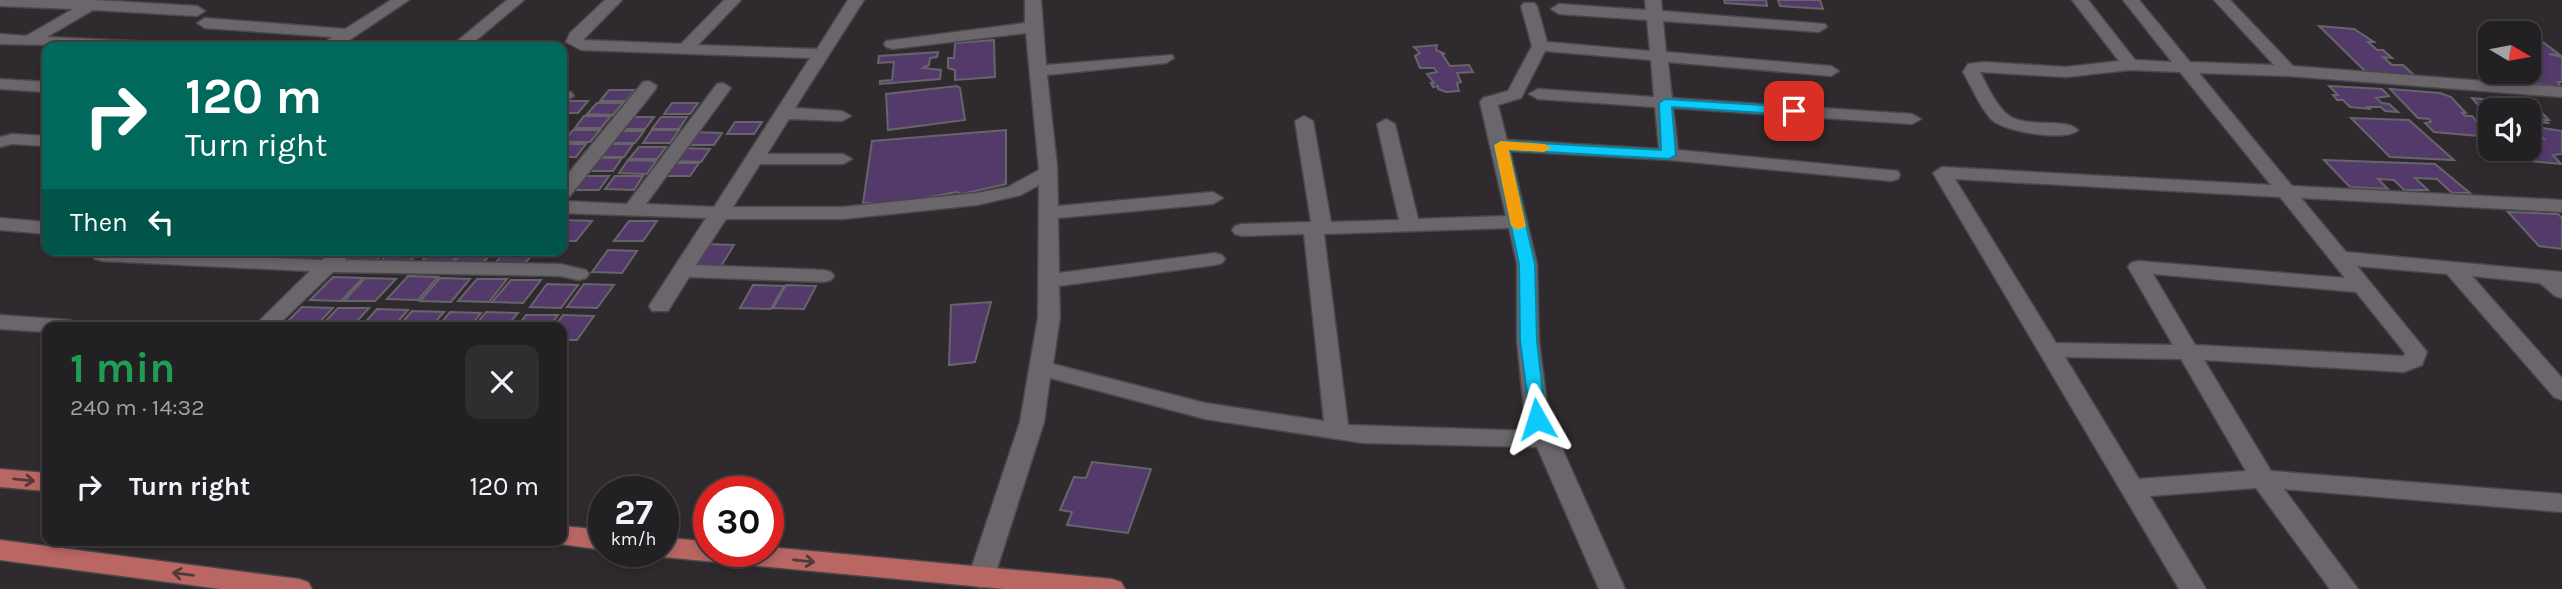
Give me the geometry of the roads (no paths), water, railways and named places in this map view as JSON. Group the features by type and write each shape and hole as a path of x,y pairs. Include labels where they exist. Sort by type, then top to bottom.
{"main road":[{"path":"0,478 42,482"},
{"path":"567,536 588,538"},
{"path":"679,549 1112,589"},
{"path":"0,550 299,589"}],"street":[{"path":"336,42 401,0"},
{"path":"464,42 516,0"},
{"path":"614,0 576,36 574,42 581,46 821,54"},
{"path":"685,49 733,0"},
{"path":"660,306 856,0"},
{"path":"981,578 1032,422 1049,317 1048,172 1033,27 1033,0"},
{"path":"2080,0 2130,65"},
{"path":"2049,350 2189,352 2404,365 2414,360 2416,352 2131,0"},
{"path":"2222,0 2288,71"},
{"path":"0,1 97,2 349,34"},
{"path":"29,40 97,2"},
{"path":"1529,6 1540,46 1515,94 1489,102 1527,264 1528,341 1537,419 1612,589"},
{"path":"1654,8 1669,155"},
{"path":"1559,9 1654,8 1819,27"},
{"path":"891,44 1033,27"},
{"path":"0,39 65,42"},
{"path":"1540,46 1831,71"},
{"path":"1038,71 1166,58"},
{"path":"2069,130 2025,128 2006,122 1999,117 1971,72 1974,68 1983,67 2066,72 2130,65 2288,71 2562,92"},
{"path":"0,84 42,87"},
{"path":"567,187 649,86"},
{"path":"632,210 723,88"},
{"path":"1538,94 1912,119"},
{"path":"783,113 842,116"},
{"path":"1304,121 1337,431"},
{"path":"1386,124 1410,225"},
{"path":"0,142 12,139 42,141"},
{"path":"1501,145 1669,155 1891,175"},
{"path":"754,159 843,159"},
{"path":"567,207 720,213 844,213 977,199 1014,191 1048,172"},
{"path":"2193,589 1942,173 2562,206"},
{"path":"1048,213 1213,198"},
{"path":"1242,230 1518,222"},
{"path":"0,224 42,228"},
{"path":"122,256 327,266 560,270 579,274"},
{"path":"269,322 338,256"},
{"path":"2340,258 2554,277 2562,292"},
{"path":"1049,281 1215,259"},
{"path":"2345,589 2263,479 2138,267 2363,286"},
{"path":"2454,268 2562,392"},
{"path":"683,271 824,276"},
{"path":"0,322 42,325"},
{"path":"1040,368 1205,411 1363,435 1546,439"},
{"path":"2133,488 2263,479 2562,503"}]}
